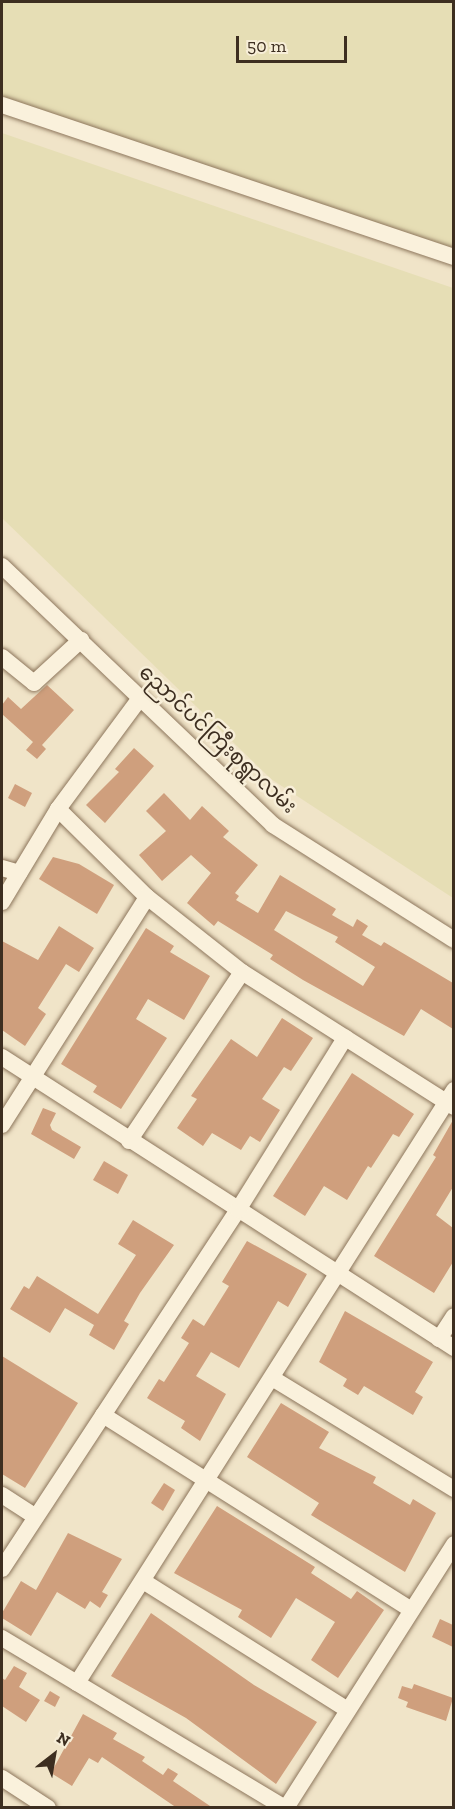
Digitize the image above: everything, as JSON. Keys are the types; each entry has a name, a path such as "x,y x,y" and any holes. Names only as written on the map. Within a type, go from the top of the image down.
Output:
{"street":[{"path":"2,105 453,257"},
{"name":"ညောင်ပင်ကြီးစုရွာလမ်း","path":"2,566 273,825 453,940"},
{"path":"2,657 34,683 81,640"},
{"path":"2,902 58,809 141,698"},
{"path":"58,809 147,897 242,972 345,1038 451,1100 77,1683"},
{"path":"2,868 19,873"},
{"path":"2,1125 147,897"},
{"path":"129,1141 242,972"},
{"path":"2,1569 238,1210 345,1038"},
{"path":"2,1057 129,1141 446,1343 453,1316"},
{"path":"272,1378 453,1489"},
{"path":"103,1415 208,1478 412,1610"},
{"path":"2,1496 36,1517"},
{"path":"2,1638 285,1808 453,1544"},
{"path":"143,1581 348,1710"},
{"path":"2,1778 48,1808"}],"shaded area":[{"path":"2,2 453,2 453,248 2,99"},
{"path":"2,133 453,288 453,898 271,779 2,518"}],"building":[{"path":"47,685 74,710 42,745 46,749 37,759 26,750 33,742 2,714 2,705 8,697 21,709"},
{"path":"134,748 154,766 105,823 86,805 119,772 115,769"},
{"path":"15,784 32,793 25,807 8,798"},
{"path":"164,793 190,820 202,806 229,831 223,837 258,865 235,893 239,896 236,900 258,913 280,875 336,909 332,915 353,927 357,919 368,926 362,935 381,946 384,942 453,983 453,1029 421,1009 404,1036 303,980 270,959 273,955 218,921 214,926 187,903 211,873 191,855 162,881 139,855 166,831 146,811","holes":["286,911 338,937 335,942 375,967 363,986 274,930"]},
{"path":"53,857 79,864 114,885 97,914 39,879"},
{"path":"59,926 94,948 79,972 66,964 38,1008 46,1014 25,1046 2,1030 2,941 38,960"},
{"path":"146,928 174,946 170,952 210,976 184,1020 148,999 136,1019 167,1038 121,1109 93,1092 97,1086 61,1064"},
{"path":"282,1018 313,1038 291,1071 284,1067 262,1099 280,1110 260,1142 250,1136 241,1150 212,1133 203,1146 177,1128 197,1099 191,1096 231,1039 257,1057"},
{"path":"352,1073 414,1114 399,1137 393,1134 371,1168 368,1166 347,1200 324,1186 305,1216 273,1196"},
{"path":"43,1108 56,1113 50,1125 52,1130 81,1147 74,1159 31,1134"},
{"path":"453,1120 453,1187 436,1215 453,1228 453,1262 434,1293 374,1256 436,1157 433,1155"},
{"path":"104,1161 128,1175 118,1194 93,1180"},
{"path":"133,1220 174,1245 140,1293 124,1321 129,1324 114,1350 89,1335 94,1325 65,1308 50,1333 10,1309 24,1286 29,1289 37,1276 98,1314 136,1255 118,1244"},
{"path":"247,1241 307,1274 288,1307 278,1301 239,1368 211,1352 196,1376 226,1394 200,1441 181,1428 185,1421 147,1398 159,1379 164,1382 189,1343 181,1338 193,1319 204,1326 229,1286 222,1282"},
{"path":"345,1311 433,1362 415,1392 423,1397 413,1415 364,1386 358,1395 343,1386 347,1379 319,1362"},
{"path":"2,1356 78,1403 25,1488 2,1474"},
{"path":"281,1403 329,1432 319,1448 376,1477 373,1483 410,1505 413,1499 436,1513 405,1572 311,1515 319,1503 247,1457"},
{"path":"164,1483 175,1490 163,1511 151,1503"},
{"path":"217,1506 315,1567 311,1573 351,1599 357,1591 384,1610 338,1678 311,1660 335,1622 296,1598 271,1638 238,1617 242,1610 174,1573"},
{"path":"68,1533 122,1559 102,1592 108,1595 100,1608 90,1601 85,1609 57,1592 31,1636 2,1618 2,1613 21,1581 36,1590"},
{"path":"151,1613 254,1685 317,1722 276,1784 186,1718 111,1676"},
{"path":"440,1619 453,1625 453,1647 432,1637"},
{"path":"14,1666 27,1673 19,1687 40,1700 26,1722 2,1706 2,1678 5,1680"},
{"path":"414,1684 453,1698 446,1721 406,1707 408,1702 398,1698 402,1686 412,1689"},
{"path":"50,1691 60,1697 55,1707 44,1701"},
{"path":"83,1714 117,1733 113,1739 145,1757 142,1761 163,1775 168,1768 178,1774 173,1781 213,1808 177,1808 102,1757 98,1763 89,1758 72,1786 51,1773"}]}
